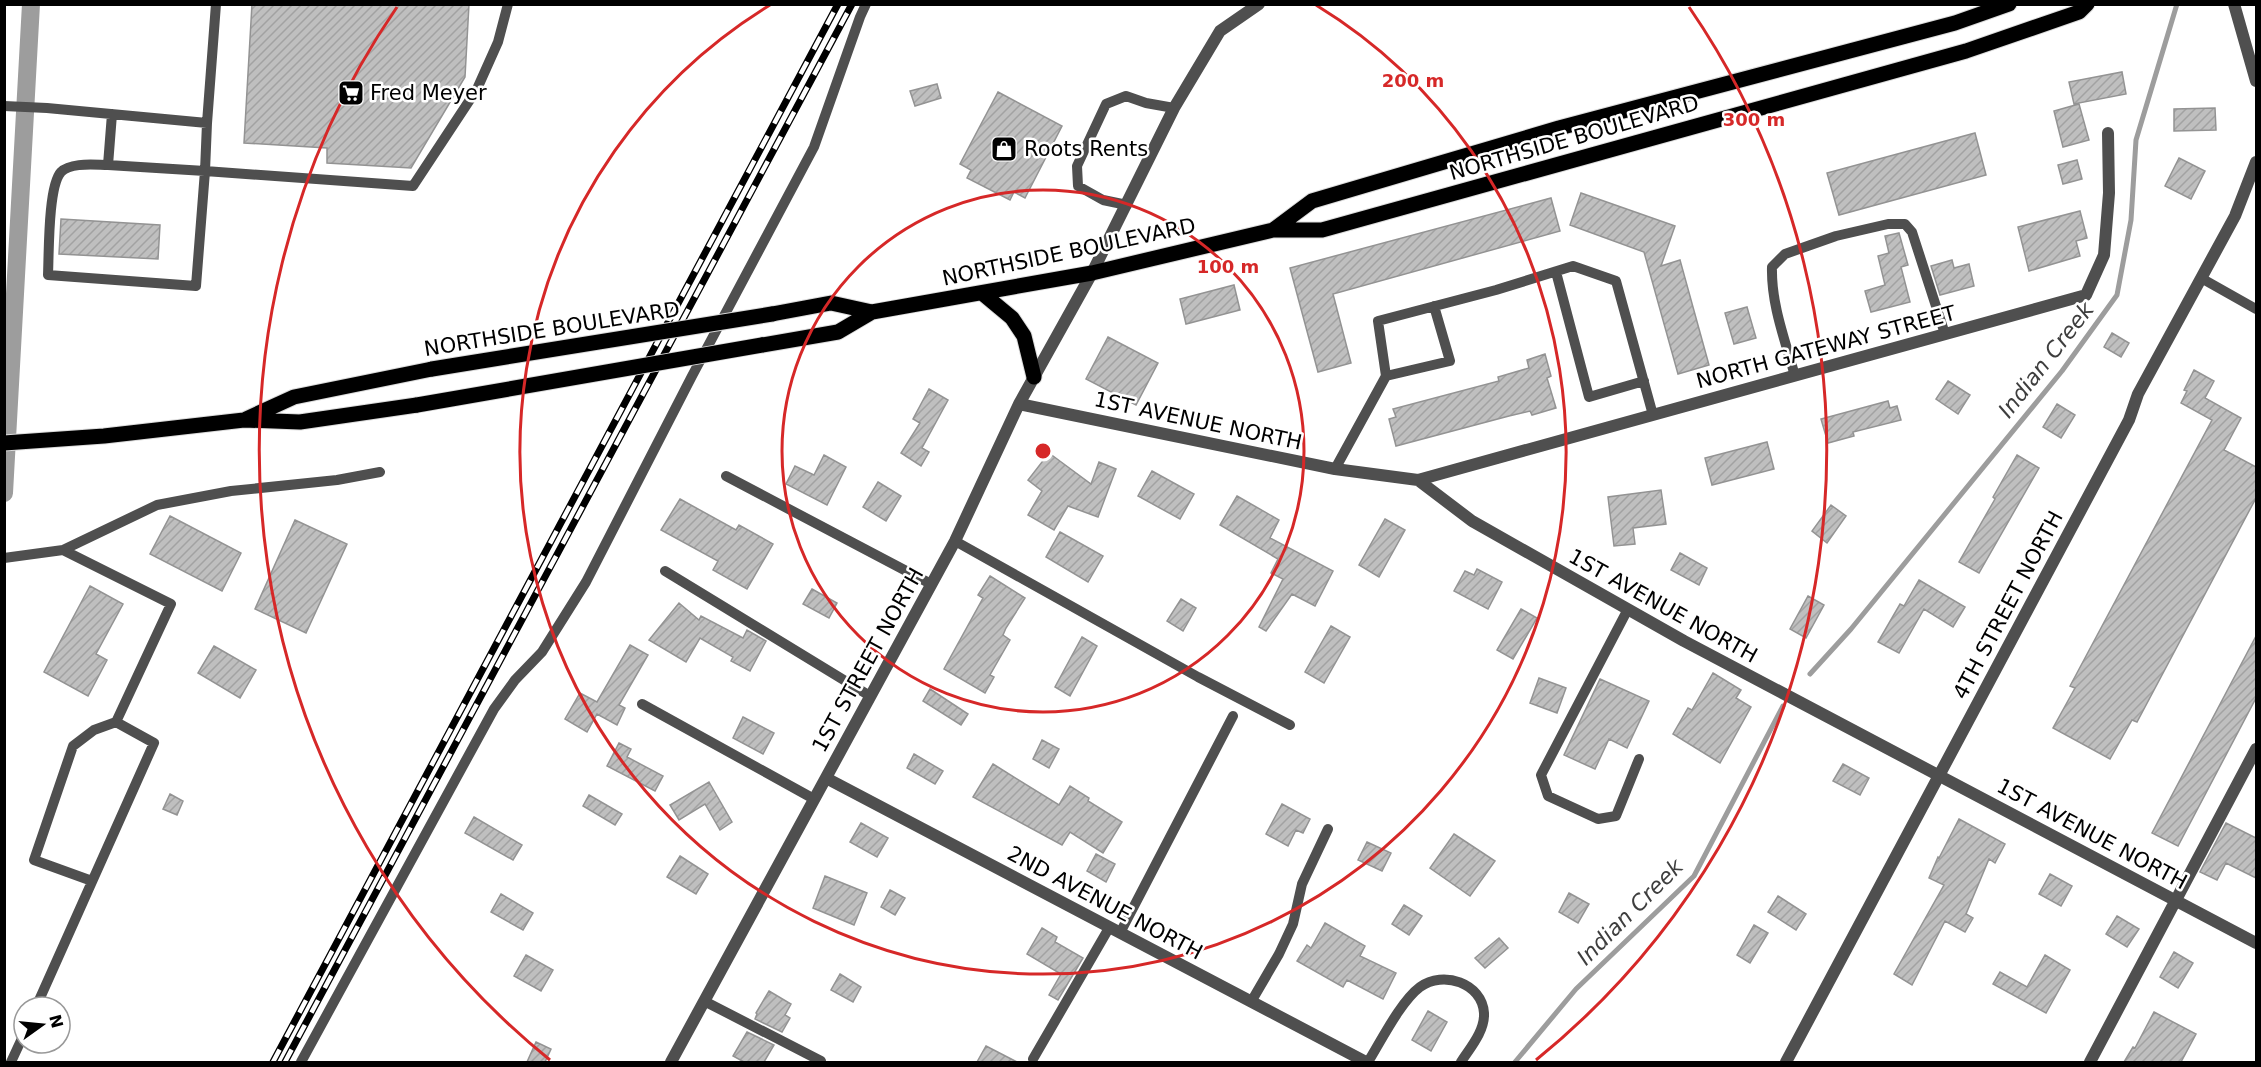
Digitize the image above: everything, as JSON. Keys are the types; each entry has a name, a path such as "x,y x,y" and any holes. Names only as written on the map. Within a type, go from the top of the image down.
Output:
{"main road":[{"name":"NORTHSIDE BOULEVARD","path":"1273,230 1311,201 1558,128 1955,23 2009,4"},
{"name":"NORTHSIDE BOULEVARD","path":"4,443 104,436 244,420 300,422 417,405 838,332 872,312 1092,273 1273,230 1322,230 1966,51 2079,12 2087,4"},
{"path":"982,293 1012,318 1024,336 1034,377"},
{"name":"NORTHSIDE BOULEVARD","path":"244,420 294,397 432,369 831,303 872,312"}],"street":[{"name":"1ST STREET NORTH","path":"671,1062 955,541 1019,404 1092,273 1174,108 1220,31 1259,4"},
{"path":"2234,4 2256,81"},
{"name":"NORTH GATEWAY STREET","path":"1418,480 2086,295 2104,255 2109,193 2108,133"},
{"name":"4TH STREET NORTH","path":"1786,1062 2129,420 2138,394 2235,216 2256,162"},
{"name":"1ST AVENUE NORTH","path":"1019,404 1335,469 1418,480 1473,521 1684,641 2256,943"},
{"path":"2090,1062 2256,749"},
{"name":"2ND AVENUE NORTH","path":"826,778 1367,1062"}],"lane":[{"path":"216,4 205,171 196,286 48,275 52,196 61,173 69,168 108,165 205,171 413,186 477,89 498,42 508,4"},
{"path":"301,1062 494,709 515,680 542,652 586,582 814,147 866,4"},
{"path":"1126,205 1103,200 1078,186 1077,166 1106,104 1126,96 1146,103 1174,108"},
{"path":"8,106 207,123"},
{"path":"108,165 112,114"},
{"path":"1795,376 1772,285 1772,267 1785,254 1836,236 1888,224 1905,224 1912,232 1945,334"},
{"path":"1335,469 1386,376 1378,321 1573,266 1616,281 1653,415"},
{"path":"1557,272 1589,397 1644,381"},
{"path":"2201,278 2256,309"},
{"path":"1386,376 1450,361 1434,306"},
{"path":"7,558 63,550 157,505 231,491 338,480 380,472"},
{"path":"726,476 931,584"},
{"path":"955,541 1198,677 1290,725"},
{"path":"63,550 171,604 116,722 94,730 73,746 34,860 92,881"},
{"path":"665,571 870,696"},
{"path":"1628,609 1541,775 1548,796 1598,819 1616,816 1639,759"},
{"path":"642,704 814,800"},
{"path":"1034,1059 1115,930 1233,716"},
{"path":"41,995 154,743 116,722"},
{"path":"1251,1002 1279,954 1293,924 1302,884 1328,829"},
{"path":"1367,1062 1394,1018 1419,987 1432,980 1449,978 1464,983 1480,999 1484,1013 1480,1032 1461,1062"},
{"path":"705,1001 821,1061"}],"building":[{"name":"Fred Meyer","path":"252,4 469,4 465,77 411,168 327,163 327,148 244,143"},
{"path":"2122,72 2126,94 2074,104 2069,82"},
{"path":"937,84 941,98 915,106 910,91"},
{"path":"998,92 1062,126 1025,198 1014,192 1010,200 967,178 971,170 960,164"},
{"path":"2079,104 2089,140 2063,147 2054,111"},
{"path":"2215,108 2216,130 2174,131 2174,109"},
{"path":"1975,133 1986,175 1839,215 1827,173"},
{"path":"2179,158 2205,171 2191,199 2165,186"},
{"path":"2077,160 2082,179 2063,184 2058,165"},
{"path":"1581,193 1675,226 1661,266 1680,260 1709,365 1678,374 1644,252 1570,225"},
{"path":"1551,198 1560,231 1333,294 1351,363 1318,372 1290,268"},
{"path":"2080,211 2087,238 2076,241 2080,256 2029,271 2018,227"},
{"path":"61,219 160,225 158,259 59,254"},
{"path":"1899,233 1908,265 1901,267 1910,302 1871,312 1865,291 1885,285 1878,256 1889,253 1885,236"},
{"path":"1952,260 1954,268 1969,264 1974,286 1940,295 1931,266"},
{"path":"1234,285 1240,310 1186,324 1180,299"},
{"path":"1747,307 1756,338 1734,344 1725,313"},
{"path":"2112,333 2129,343 2121,357 2104,347"},
{"path":"1108,337 1158,363 1136,405 1086,379"},
{"path":"1545,354 1551,376 1547,378 1556,408 1532,415 1530,411 1396,446 1389,419 1396,417 1393,409 1499,381 1498,377 1529,368 1527,360"},
{"path":"2194,370 2214,381 2205,398 2241,418 2224,450 2256,467 2256,498 2137,722 2132,720 2110,759 2053,728 2075,688 2070,686 2212,420 2181,403 2187,391 2184,390"},
{"path":"1948,381 1970,395 1958,414 1936,399"},
{"path":"929,389 948,400 922,448 929,452 921,466 901,453 920,423 913,419"},
{"path":"1888,401 1890,408 1897,406 1901,420 1853,432 1854,436 1828,443 1821,419"},
{"path":"2057,404 2075,415 2061,438 2043,427"},
{"path":"1767,442 1774,469 1712,485 1705,458"},
{"path":"1049,453 1091,484 1099,462 1116,469 1098,517 1068,506 1054,530 1028,515 1042,491 1028,480"},
{"path":"824,455 846,467 827,505 786,484 795,466 814,475"},
{"path":"2017,455 2039,468 1979,573 1959,562"},
{"path":"1152,471 1194,494 1180,519 1138,496"},
{"path":"878,482 901,496 886,521 863,507"},
{"path":"1661,490 1666,524 1633,528 1635,544 1614,546 1608,497"},
{"path":"1237,496 1279,520 1270,538 1333,571 1315,606 1292,594 1266,631 1259,627 1283,579 1271,573 1278,559 1220,525"},
{"path":"680,499 736,530 739,525 773,544 747,589 713,570 718,561 661,530"},
{"path":"1831,505 1846,516 1827,543 1812,531"},
{"path":"170,516 241,553 222,591 150,554"},
{"path":"1385,519 1405,530 1379,577 1359,565"},
{"path":"295,520 347,544 306,633 255,609"},
{"path":"1060,532 1103,556 1088,582 1046,557"},
{"path":"1680,553 1707,568 1699,585 1671,570"},
{"path":"1477,569 1502,582 1488,609 1454,591 1465,571 1474,575"},
{"path":"990,576 1025,598 1003,635 1010,640 990,675 994,677 985,693 944,669 983,598 978,595"},
{"path":"1919,580 1965,607 1953,627 1924,609 1899,653 1878,642 1900,604 1904,606"},
{"path":"90,586 123,604 96,654 107,660 88,696 44,672"},
{"path":"812,589 837,603 829,618 803,604"},
{"path":"1808,596 1824,605 1806,638 1790,629"},
{"path":"1181,599 1196,608 1183,631 1167,621"},
{"path":"679,603 699,620 701,616 743,638 747,630 766,641 750,671 731,661 733,657 700,638 686,662 649,640"},
{"path":"1521,609 1537,618 1513,659 1497,650"},
{"path":"1331,626 1350,637 1324,683 1305,672"},
{"path":"2256,636 2256,698 2178,846 2152,833"},
{"path":"1082,637 1097,646 1070,696 1055,687"},
{"path":"630,645 648,655 619,705 625,708 617,725 597,714 587,732 565,719 580,693 597,702"},
{"path":"214,646 256,670 240,698 198,673"},
{"path":"1713,673 1741,690 1736,698 1751,707 1720,763 1673,734 1688,708 1692,710"},
{"path":"1539,678 1566,688 1557,713 1530,703"},
{"path":"1600,679 1649,701 1627,748 1609,739 1595,769 1564,755"},
{"path":"930,689 968,714 961,725 923,701"},
{"path":"743,717 774,733 763,754 733,738"},
{"path":"1042,740 1059,749 1049,768 1033,759"},
{"path":"619,743 631,749 627,757 663,776 655,791 607,766"},
{"path":"914,754 943,771 935,784 907,768"},
{"path":"993,764 1059,805 1070,786 1089,798 1088,801 1122,822 1103,853 1070,832 1062,845 973,797"},
{"path":"1843,764 1869,778 1860,795 1833,781"},
{"path":"709,782 732,822 720,830 705,804 679,820 670,805"},
{"path":"170,794 183,801 177,815 163,809"},
{"path":"589,795 622,814 615,825 583,806"},
{"path":"1282,804 1310,819 1303,833 1296,830 1288,846 1266,834"},
{"path":"474,817 522,845 513,860 465,833"},
{"path":"1959,819 2005,844 1995,863 1989,859 1966,914 1973,918 1965,932 1945,921 1912,985 1894,974 1944,885 1929,878"},
{"path":"861,823 888,838 877,857 850,842"},
{"path":"2226,823 2256,838 2256,878 2226,863 2217,880 2200,872"},
{"path":"1454,834 1495,861 1470,896 1430,868"},
{"path":"1367,842 1391,853 1382,871 1358,860"},
{"path":"1096,854 1115,864 1106,882 1087,871"},
{"path":"680,856 708,874 696,894 667,877"},
{"path":"2050,874 2072,886 2061,906 2039,894"},
{"path":"825,876 867,893 854,925 813,908"},
{"path":"890,890 905,898 895,915 881,907"},
{"path":"1569,893 1589,904 1578,923 1559,912"},
{"path":"501,894 533,913 523,930 491,912"},
{"path":"1778,896 1806,914 1796,930 1768,912"},
{"path":"1404,905 1422,916 1409,935 1392,924"},
{"path":"2117,916 2139,929 2127,947 2106,934"},
{"path":"1325,923 1365,946 1360,956 1396,973 1383,999 1347,980 1343,987 1297,961 1307,945 1311,948"},
{"path":"1754,925 1768,933 1750,963 1737,955"},
{"path":"1042,928 1057,937 1055,942 1083,958 1058,1000 1049,995 1061,974 1027,954"},
{"path":"1499,938 1508,948 1485,968 1475,958"},
{"path":"2174,952 2193,963 2178,988 2160,977"},
{"path":"526,955 553,970 541,991 514,976"},
{"path":"2045,955 2070,970 2046,1013 1993,984 2000,972 2027,987"},
{"path":"840,974 861,987 853,1002 831,990"},
{"path":"769,991 791,1004 785,1015 790,1018 782,1032 755,1019"},
{"path":"1428,1011 1447,1022 1431,1051 1412,1040"},
{"path":"2154,1012 2196,1034 2181,1062 2124,1062 2133,1047 2135,1048"},
{"path":"747,1032 774,1045 764,1062 744,1062 733,1056"},
{"path":"536,1042 551,1049 545,1062 527,1062"},
{"path":"986,1046 1017,1062 977,1062"}],"waterway":[{"path":"4,493 31,4"},
{"name":"Indian Creek","path":"1810,674 1851,629 2062,371 2117,295 2131,220 2136,140 2177,4"},
{"name":"Indian Creek","path":"1515,1062 1576,989 1694,876 1783,706"}],"railway":[{"path":"273,1062 838,4"},
{"path":"285,1062 852,4"}],"place":[{"name":"Fred Meyer","path":"351,93"},
{"name":"Roots Rents","path":"1004,149"}]}
